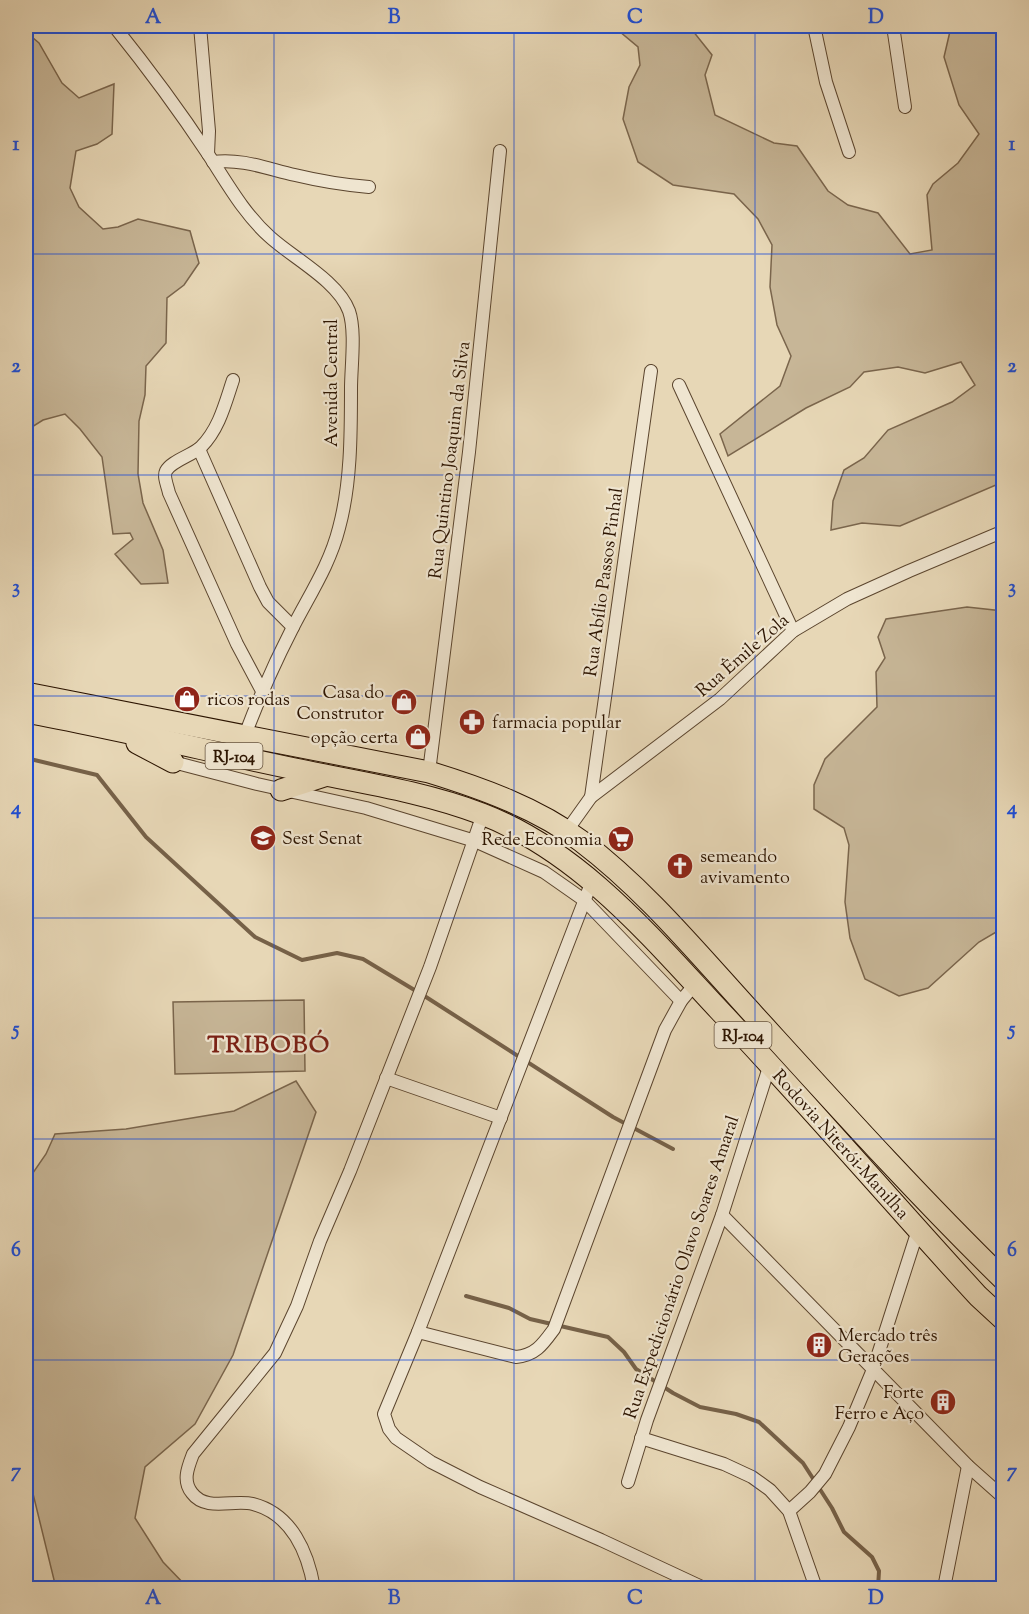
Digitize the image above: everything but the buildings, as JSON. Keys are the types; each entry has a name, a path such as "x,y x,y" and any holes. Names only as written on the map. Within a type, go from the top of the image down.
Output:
{"highway":[{"name":"Rodovia Niterói-Manilha","path":"26,693 429,772 482,789 530,811 580,840 642,893 948,1225 1004,1280"},
{"name":"Rodovia Niterói-Manilha","path":"26,712 385,786 483,814 543,845 588,890 695,984 770,1064 978,1296 1004,1320"},
{"path":"110,728 173,762"},
{"path":"281,790 325,775"}],"street":[{"name":"Avenida Central","path":"114,26 211,158 233,195 269,237 338,293 349,311 352,330 351,409 347,478 340,528 328,562 261,691 245,735"},
{"path":"200,26 211,158 245,163 334,184 369,187"},
{"path":"814,26 826,82 849,152"},
{"path":"893,26 905,107"},
{"name":"Rua Quintino Joaquim da Silva","path":"429,772 469,452 500,151"},
{"name":"Rua Abílio Passos Pinhal","path":"591,797 651,371"},
{"path":"233,380 219,422 211,436 199,449 171,465 165,477 237,644 261,691"},
{"path":"679,385 793,632"},
{"path":"199,449 260,587 268,602 293,627"},
{"name":"Rua Êmile Zola","path":"566,832 591,797 720,699 793,632 858,595 1004,531"},
{"path":"173,762 281,790 366,808 475,841 588,890 681,1001"},
{"path":"314,1588 311,1567 295,1533 279,1516 253,1504 209,1503 197,1499 190,1491 186,1481 187,1470 193,1454 275,1353 297,1306 430,967 483,814"},
{"path":"588,890 418,1332 384,1414 396,1438 431,1462 704,1588"},
{"path":"418,1332 516,1357 528,1356 540,1347 556,1323 665,1030 681,1001 695,984"},
{"name":"Rua Expedicionário Olavo Soares Amaral","path":"628,1482 667,1364 722,1215 770,1064"},
{"path":"386,1078 501,1118"},
{"path":"722,1215 874,1367 968,1466 1004,1498"},
{"path":"789,1511 810,1492 825,1474 849,1427 874,1367 918,1230"},
{"path":"641,1438 724,1464 752,1477 770,1490 789,1511 815,1588"},
{"path":"944,1588 968,1466"}],"shaded area":[{"path":"613,26 667,26 672,30 689,26 712,55 705,75 715,115 774,143 797,146 828,191 848,205 878,213 910,254 932,250 927,195 933,184 958,163 979,134 959,105 944,57 951,27 1003,26 1003,482 900,526 862,523 831,530 833,501 844,470 864,458 888,430 952,402 975,385 961,362 925,373 898,367 864,372 850,387 806,408 728,456 720,434 780,386 791,356 777,325 770,287 772,245 758,219 734,194 673,185 638,162 623,119 629,87 640,65 638,47"},
{"path":"26,32 39,43 62,83 79,98 114,84 112,134 97,144 76,151 70,188 79,207 103,229 118,227 138,219 190,231 199,263 184,285 167,298 166,343 146,366 145,395 139,421 138,474 143,503 163,550 168,583 141,584 115,554 133,539 130,533 113,534 102,457 80,429 65,414 43,420 32,427 26,427 26,282 31,266 26,259"},
{"path":"967,607 1003,611 1003,928 979,942 928,988 899,996 865,979 850,938 845,902 849,845 844,828 814,809 814,785 825,759 877,707 876,672 885,658 878,637 886,619"},
{"path":"304,1000 305,1071 175,1074 173,1002"},
{"path":"296,1081 316,1112 233,1355 195,1424 145,1467 135,1518 163,1562 188,1588 56,1588 26,1465 26,1183 46,1154 55,1134 126,1129 234,1111"}],"waterway":[{"path":"26,758 97,775 146,837 255,937 302,960 337,953 363,959 613,1117 673,1149"},
{"path":"466,1296 509,1308 530,1319 608,1337 624,1352 636,1369 673,1393 700,1407 736,1414 759,1422 803,1463 832,1508 844,1532 872,1557 879,1571 878,1588"}],"place":[{"name":"ricos rodas","path":"187,699"},
{"name":"Casa do Construtor","path":"404,702"},
{"name":"farmacia popular","path":"472,722"},
{"name":"opção certa","path":"418,737"},
{"name":"Sest Senat","path":"263,838"},
{"name":"Rede Economia","path":"621,839"},
{"name":"semeando avivamento","path":"680,866"},
{"name":"Mercado três Gerações","path":"819,1345"},
{"name":"Forte Ferro e Aço","path":"943,1402"}],"district":[{"name":"TRIBOBÓ","path":"269,1044"}]}
